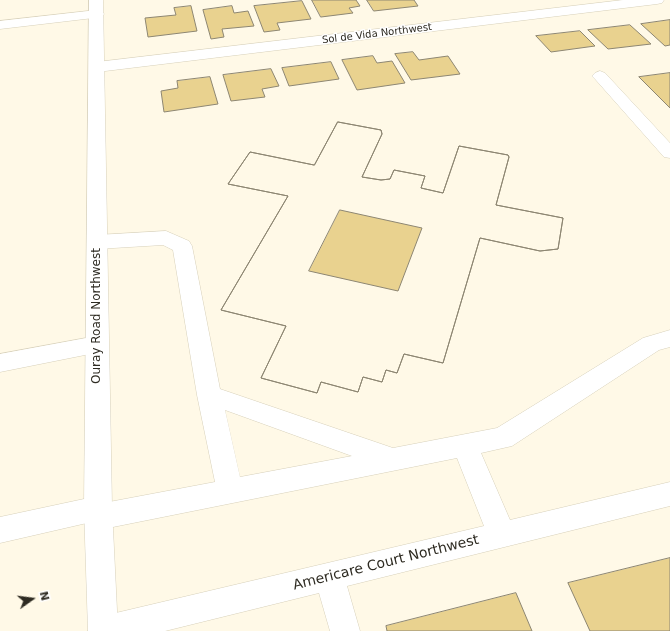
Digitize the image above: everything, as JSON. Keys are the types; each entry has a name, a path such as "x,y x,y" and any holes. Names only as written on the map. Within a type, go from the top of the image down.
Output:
{"street":[{"name":"Sol de Vida Northwest","path":"97,67 657,0"},
{"name":"Ouray Road Northwest","path":"96,7 98,513 103,631"},
{"path":"0,25 96,7"},
{"path":"600,76 670,153"},
{"path":"97,242 166,238 182,246 209,395 230,492"},
{"path":"0,530 230,492 503,438 651,344 670,338"},
{"path":"0,363 97,345"},
{"path":"209,395 394,460"},
{"path":"465,445 502,535"},
{"name":"Americare Court Northwest","path":"103,631 670,494"},
{"path":"329,576 345,631"}],"building":[{"path":"312,0 356,0 360,6 349,8 353,13 321,17"},
{"path":"367,0 414,0 418,6 374,11"},
{"path":"302,1 311,19 277,23 280,30 264,32 254,6"},
{"path":"191,6 197,31 148,37 145,18 176,15 174,8"},
{"path":"232,6 234,13 248,11 254,26 222,29 224,37 211,39 203,10"},
{"path":"670,20 670,45 665,46 641,24"},
{"path":"630,25 651,44 608,49 588,30"},
{"path":"580,31 595,46 551,52 536,36"},
{"path":"413,52 419,60 448,56 460,74 411,80 395,54"},
{"path":"373,56 377,63 392,61 405,83 357,90 342,60"},
{"path":"331,62 339,79 289,86 282,68"},
{"path":"271,69 279,86 262,89 265,97 231,101 223,75"},
{"path":"670,73 670,108 639,77"},
{"path":"210,77 218,104 164,112 161,91 178,88 177,81"},
{"path":"338,122 381,130 382,134 362,177 381,180 390,179 394,170 425,176 421,188 443,193 459,146 508,155 509,157 496,205 563,218 558,249 540,251 480,238 443,363 404,354 397,373 386,370 382,382 363,377 358,392 321,382 317,393 261,378 286,326 221,310 288,196 228,184 250,152 314,165","holes":["340,210 422,228 398,291 309,271"]},
{"path":"338,122 381,130 382,134 362,177 381,180 390,179 394,170 425,176 421,188 443,193 459,146 508,155 509,157 496,205 563,218 558,249 540,251 480,238 443,363 404,354 397,373 386,370 382,382 363,377 358,392 321,382 317,393 261,378 286,326 221,310 288,196 228,184 250,152 314,165"},
{"path":"670,558 670,631 590,631 568,583"},
{"path":"516,593 532,631 387,631 386,626"}]}
